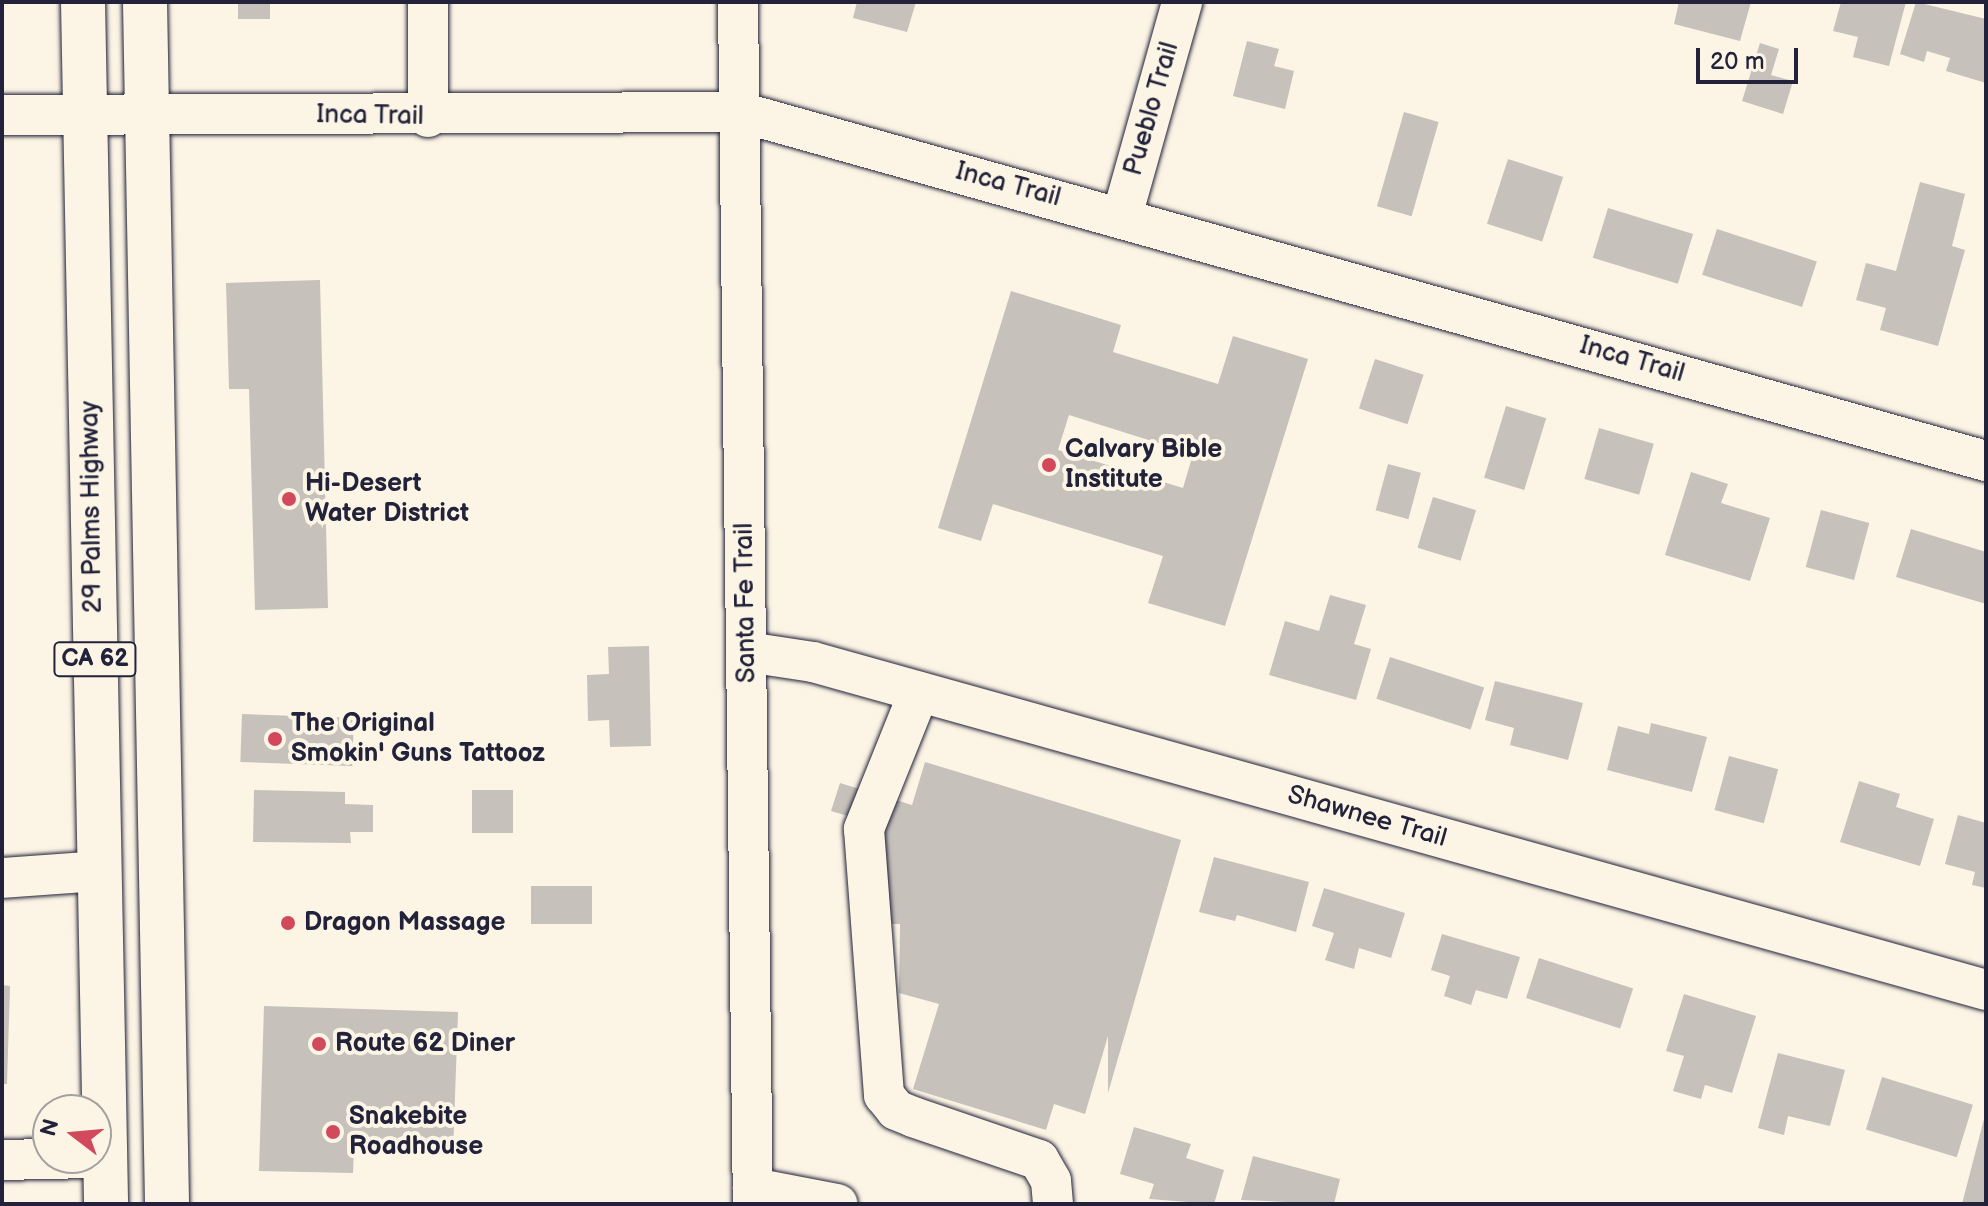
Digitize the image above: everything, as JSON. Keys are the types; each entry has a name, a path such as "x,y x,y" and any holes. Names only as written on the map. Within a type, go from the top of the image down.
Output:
{"main road":[{"name":"29 Palms Highway","path":"83,2 99,871 97,1094"},
{"name":"CA 62","path":"145,2 167,1204"},
{"name":"29 Palms Highway","path":"99,1174 106,1204"}],"street":[{"path":"428,2 428,117"},
{"name":"Santa Fe Trail","path":"738,2 753,1196"},
{"name":"Pueblo Trail","path":"1122,216 1182,2"},
{"name":"Inca Trail","path":"2,115 428,117 740,112 1122,216 1986,461"},
{"name":"Shawnee Trail","path":"747,652 813,662 1986,990"},
{"path":"919,692 864,829 884,1095 896,1110 1039,1160 1051,1181 1053,1204"},
{"path":"2,878 99,871"},
{"path":"2,1160 32,1159"},
{"path":"753,1196 837,1204"}],"building":[{"path":"238,2 270,2 270,19 238,19"},
{"path":"857,2 916,2 907,32 853,18"},
{"path":"1679,2 1751,2 1740,41 1674,24"},
{"path":"1841,2 1906,2 1889,66 1853,57 1858,37 1833,31"},
{"path":"1916,2 1986,19 1986,83 1946,71 1950,58 1927,51 1924,62 1900,54"},
{"path":"1247,41 1279,49 1274,66 1294,71 1285,109 1233,96"},
{"path":"1760,43 1779,49 1771,75 1793,81 1783,114 1742,101"},
{"path":"1404,112 1439,122 1412,216 1377,206"},
{"path":"1508,159 1563,177 1542,242 1487,224"},
{"path":"1920,182 1965,194 1952,246 1965,250 1938,346 1880,330 1886,308 1856,300 1866,263 1896,271"},
{"path":"1608,208 1693,234 1678,284 1593,258"},
{"path":"1717,229 1817,261 1802,307 1702,275"},
{"name":"Hi-Desert Water District","path":"320,280 328,608 255,610 249,389 229,389 226,283"},
{"path":"1011,291 1121,325 1113,352 1218,384 1233,336 1308,359 1225,626 1148,603 1163,556 993,504 981,541 938,528","holes":["1069,415 1193,454 1183,488 1058,450"]},
{"path":"1375,359 1424,375 1407,424 1359,408"},
{"path":"1506,406 1546,418 1524,490 1484,478"},
{"path":"1599,428 1654,444 1639,495 1584,479"},
{"path":"1388,464 1421,473 1408,519 1376,510"},
{"path":"1691,472 1728,484 1721,503 1770,518 1750,581 1665,555"},
{"path":"1433,497 1476,510 1461,561 1418,548"},
{"path":"1821,510 1869,523 1854,580 1806,567"},
{"path":"1911,529 1986,552 1986,604 1896,577"},
{"path":"1330,595 1366,605 1354,644 1371,649 1356,700 1269,675 1285,621 1319,631"},
{"path":"649,646 651,746 610,747 609,720 588,721 587,675 609,674 608,647"},
{"path":"1390,657 1484,688 1471,729 1376,699"},
{"path":"1495,681 1583,703 1568,760 1510,745 1514,728 1485,720"},
{"path":"242,714 354,718 352,766 240,762"},
{"path":"1651,723 1707,737 1692,792 1607,770 1618,726 1649,734"},
{"path":"1729,756 1778,769 1764,823 1715,810"},
{"path":"925,762 1181,840 1108,1093 1108,1036 1085,1114 1054,1104 1046,1130 913,1089 939,1004 899,993 900,924 883,924 885,827 831,811 840,783 912,805"},
{"path":"1859,781 1900,794 1896,807 1934,819 1920,866 1840,842"},
{"path":"254,790 345,792 345,804 373,805 373,832 350,832 351,843 253,842"},
{"path":"472,790 513,790 513,833 472,833"},
{"path":"1958,815 1986,823 1986,888 1972,885 1975,872 1945,864"},
{"path":"1214,857 1309,882 1296,932 1237,915 1235,921 1199,912"},
{"path":"531,886 592,886 592,924 531,924"},
{"path":"1324,888 1405,913 1391,958 1359,948 1354,969 1325,960 1334,933 1312,926"},
{"path":"1442,934 1520,957 1507,999 1476,990 1471,1005 1444,996 1450,976 1431,970"},
{"path":"1539,958 1633,989 1620,1029 1526,998"},
{"path":"2,985 10,986 7,1084 2,1084"},
{"path":"1684,994 1756,1016 1732,1093 1705,1085 1701,1099 1673,1091 1684,1056 1666,1051"},
{"path":"264,1006 458,1012 453,1153 354,1150 353,1173 259,1171"},
{"path":"1778,1053 1845,1070 1830,1126 1788,1116 1784,1135 1758,1128"},
{"path":"1882,1077 1973,1105 1957,1157 1866,1130"},
{"path":"1985,1115 1986,1204 1962,1204"},
{"path":"1134,1127 1191,1144 1186,1158 1224,1170 1214,1204 1149,1199 1154,1184 1120,1174"},
{"path":"1253,1156 1340,1179 1334,1204 1241,1200"}],"place":[{"name":"Calvary Bible Institute","path":"1049,465"},
{"name":"Hi-Desert Water District","path":"289,499"},
{"name":"The Original Smokin' Guns Tattooz","path":"275,739"},
{"name":"Dragon Massage","path":"288,923"},
{"name":"Route 62 Diner","path":"319,1044"},
{"name":"Snakebite Roadhouse","path":"333,1132"}]}
